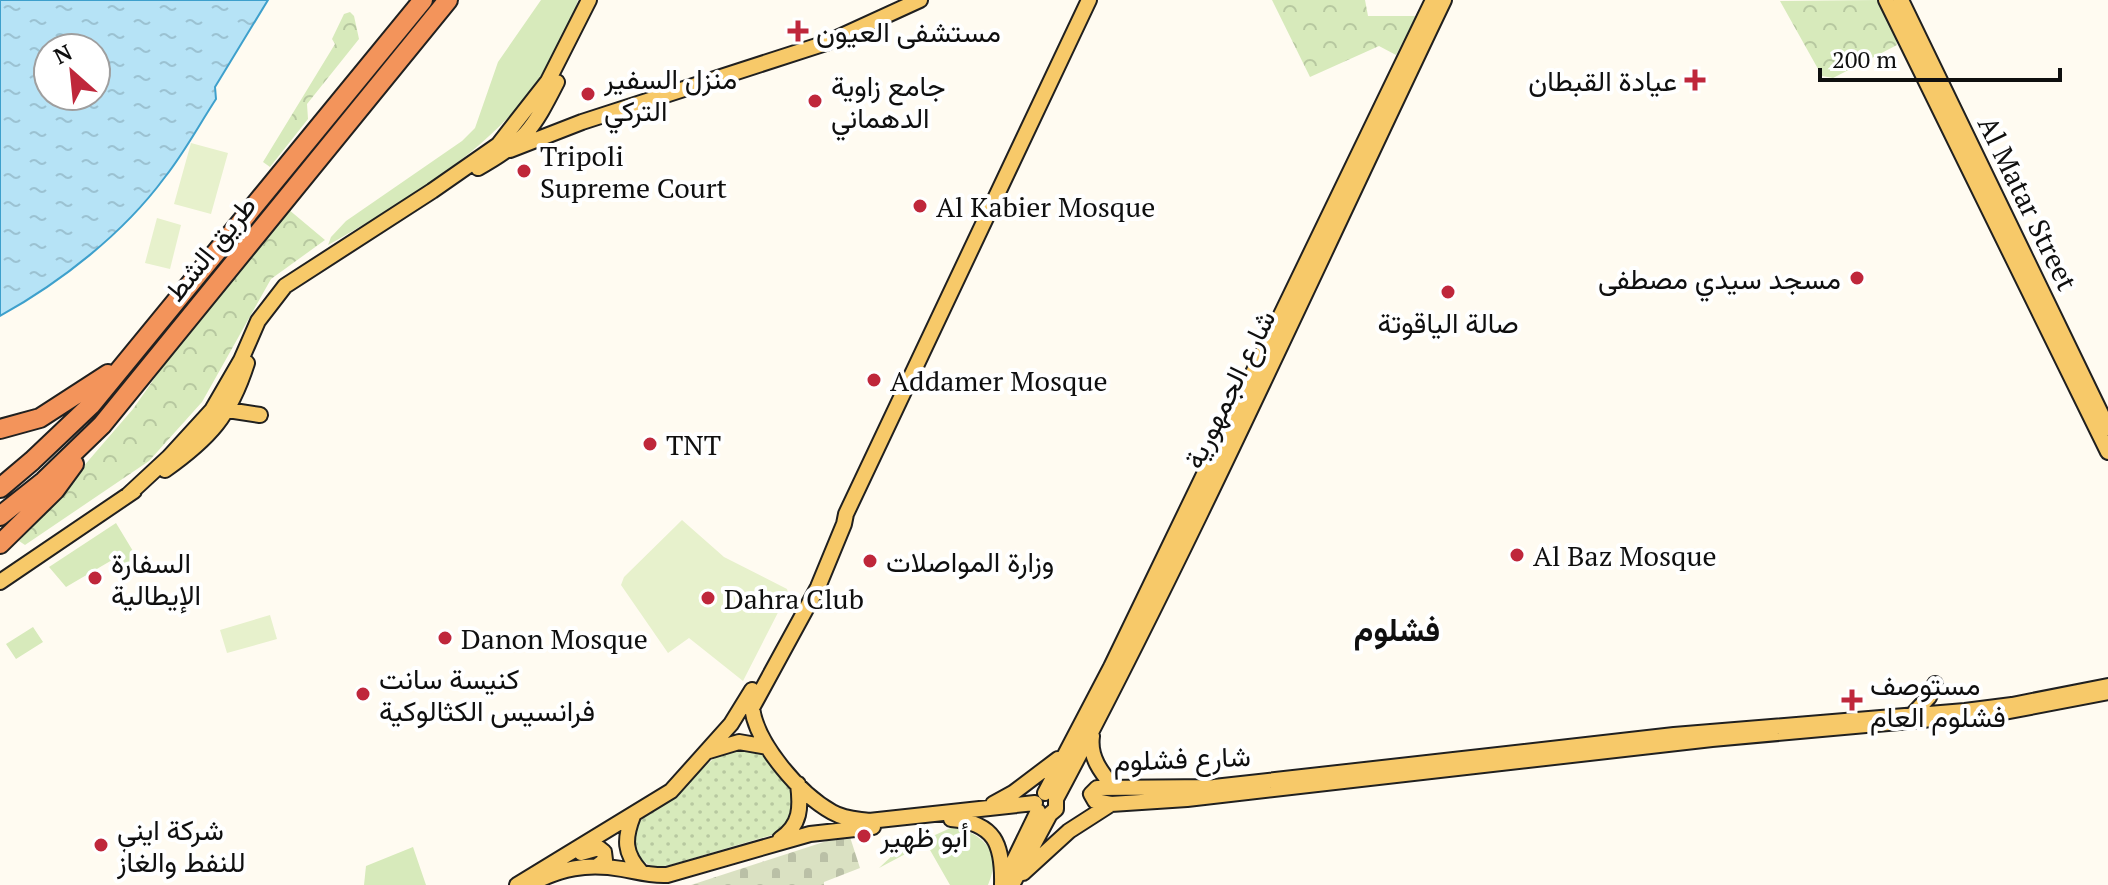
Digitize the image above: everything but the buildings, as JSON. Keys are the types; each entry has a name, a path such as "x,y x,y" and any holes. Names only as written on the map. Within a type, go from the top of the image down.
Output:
{"highway":[{"name":"طريق الشط","path":"0,488 91,405 423,0"},
{"name":"طريق الشط","path":"0,516 44,481 102,425 448,0"},
{"path":"0,429 40,418 61,407 103,378 141,346"},
{"path":"0,544 55,490 102,425"}],"main road":[{"path":"504,147 535,100 589,0"},
{"path":"504,147 826,43 920,0"},
{"path":"1078,825 1045,805 869,821 843,817 798,784 767,747 752,708 818,587 846,514 1089,0"},
{"name":"شارع الجمهورية","path":"1012,885 1067,750 1111,667 1433,0"},
{"name":"شارع الجمهورية","path":"1002,885 1045,805 1094,727 1444,0"},
{"path":"1886,0 2108,452"},
{"name":"Al Matar Street","path":"1901,0 2108,428"},
{"path":"528,132 560,77 574,32"},
{"path":"543,108 559,125"},
{"path":"208,433 212,410 258,321 285,286 528,132 582,122"},
{"path":"0,582 128,495 208,433 229,409 247,363 249,342"},
{"path":"212,410 229,409 260,415"},
{"path":"517,885 671,791 708,752 731,724 754,687 811,583 839,521 846,514"},
{"path":"1914,713 1929,697 1935,684"},
{"name":"شارع فشلوم","path":"2108,689 2013,712 1724,738 1187,799 1111,804 1095,801 1091,794 1097,788 1214,787 1674,735 2012,705 2108,689"},
{"path":"1094,727 1091,752 1114,788"},
{"path":"708,752 739,742 767,747"},
{"path":"969,811 1013,793 1067,750"},
{"path":"773,844 795,827 800,813 798,784"},
{"path":"1012,885 1078,825 1111,804"},
{"path":"529,885 548,874 569,868 597,866 653,876 667,875 810,834 1045,805"},
{"path":"633,816 626,834 626,846 631,861 641,872"},
{"path":"951,819 968,821 988,829 1001,853 1002,885"},
{"path":"549,866 599,848 606,855 597,866"}],"green space":[{"path":"541,0 578,0 562,42 539,80 511,115 443,174 328,245 346,221 462,141 475,128 498,62"},
{"path":"1272,0 1365,0 1368,16 1417,16 1396,55 1379,46 1310,77"},
{"path":"1878,0 1897,45 1833,78 1822,76 1780,1"},
{"path":"350,12 354,16 359,39 307,104 308,119 270,167 263,162 335,44 332,39 344,14"},
{"path":"191,143 228,153 211,214 174,204"},
{"path":"288,209 325,240 271,279 202,402 149,461 25,545 19,541 133,409 166,362"},
{"path":"157,218 181,225 170,269 145,263"},
{"name":"Dahra Club","path":"682,520 724,557 787,589 788,593 743,681 689,638 668,653 621,585 624,577"},
{"path":"116,523 142,566 129,575 119,556 66,587 49,567"},
{"path":"270,615 277,639 227,653 220,630"},
{"path":"33,627 43,642 16,659 6,644"},
{"path":"731,748 756,750 762,754 796,797 796,811 782,832 670,865 655,866 644,862 634,847 638,824 678,793 709,762"},
{"path":"955,826 975,835 988,847 993,863 988,885 950,885 926,843 879,868 895,853"},
{"path":"850,837 860,868 824,882 824,885 691,885 836,838"},
{"path":"413,847 426,885 364,885 366,866"}],"water":[{"path":"0,0 268,0 215,87 216,99 179,158 130,218 90,255 46,288 0,316"}],"place":[{"name":"مستشفى العيون","path":"798,31"},
{"name":"عيادة القبطان","path":"1695,80"},
{"name":"منزل السفير التركي","path":"588,94"},
{"name":"جامع زاوية الدهماني","path":"815,101"},
{"name":"Tripoli Supreme Court","path":"524,171"},
{"name":"Al Kabier Mosque","path":"920,206"},
{"name":"مسجد سيدي مصطفى","path":"1857,278"},
{"name":"صالة الياقوتة","path":"1448,292"},
{"name":"Addamer Mosque","path":"874,380"},
{"name":"TNT","path":"650,444"},
{"name":"Al Baz Mosque","path":"1517,555"},
{"name":"وزارة المواصلات","path":"870,561"},
{"name":"السفارة الإيطالية","path":"95,578"},
{"name":"Dahra Club","path":"708,598"},
{"name":"Danon Mosque","path":"445,638"},
{"name":"كنيسة سانت فرانسيس الكثالوكية","path":"363,694"},
{"name":"مستوصف فشلوم العام","path":"1852,700"},
{"name":"أبو ظهير","path":"864,836"},
{"name":"شركة ايني للنفط والغاز","path":"101,845"}],"district":[{"name":"فشلوم","path":"1397,629"}]}
